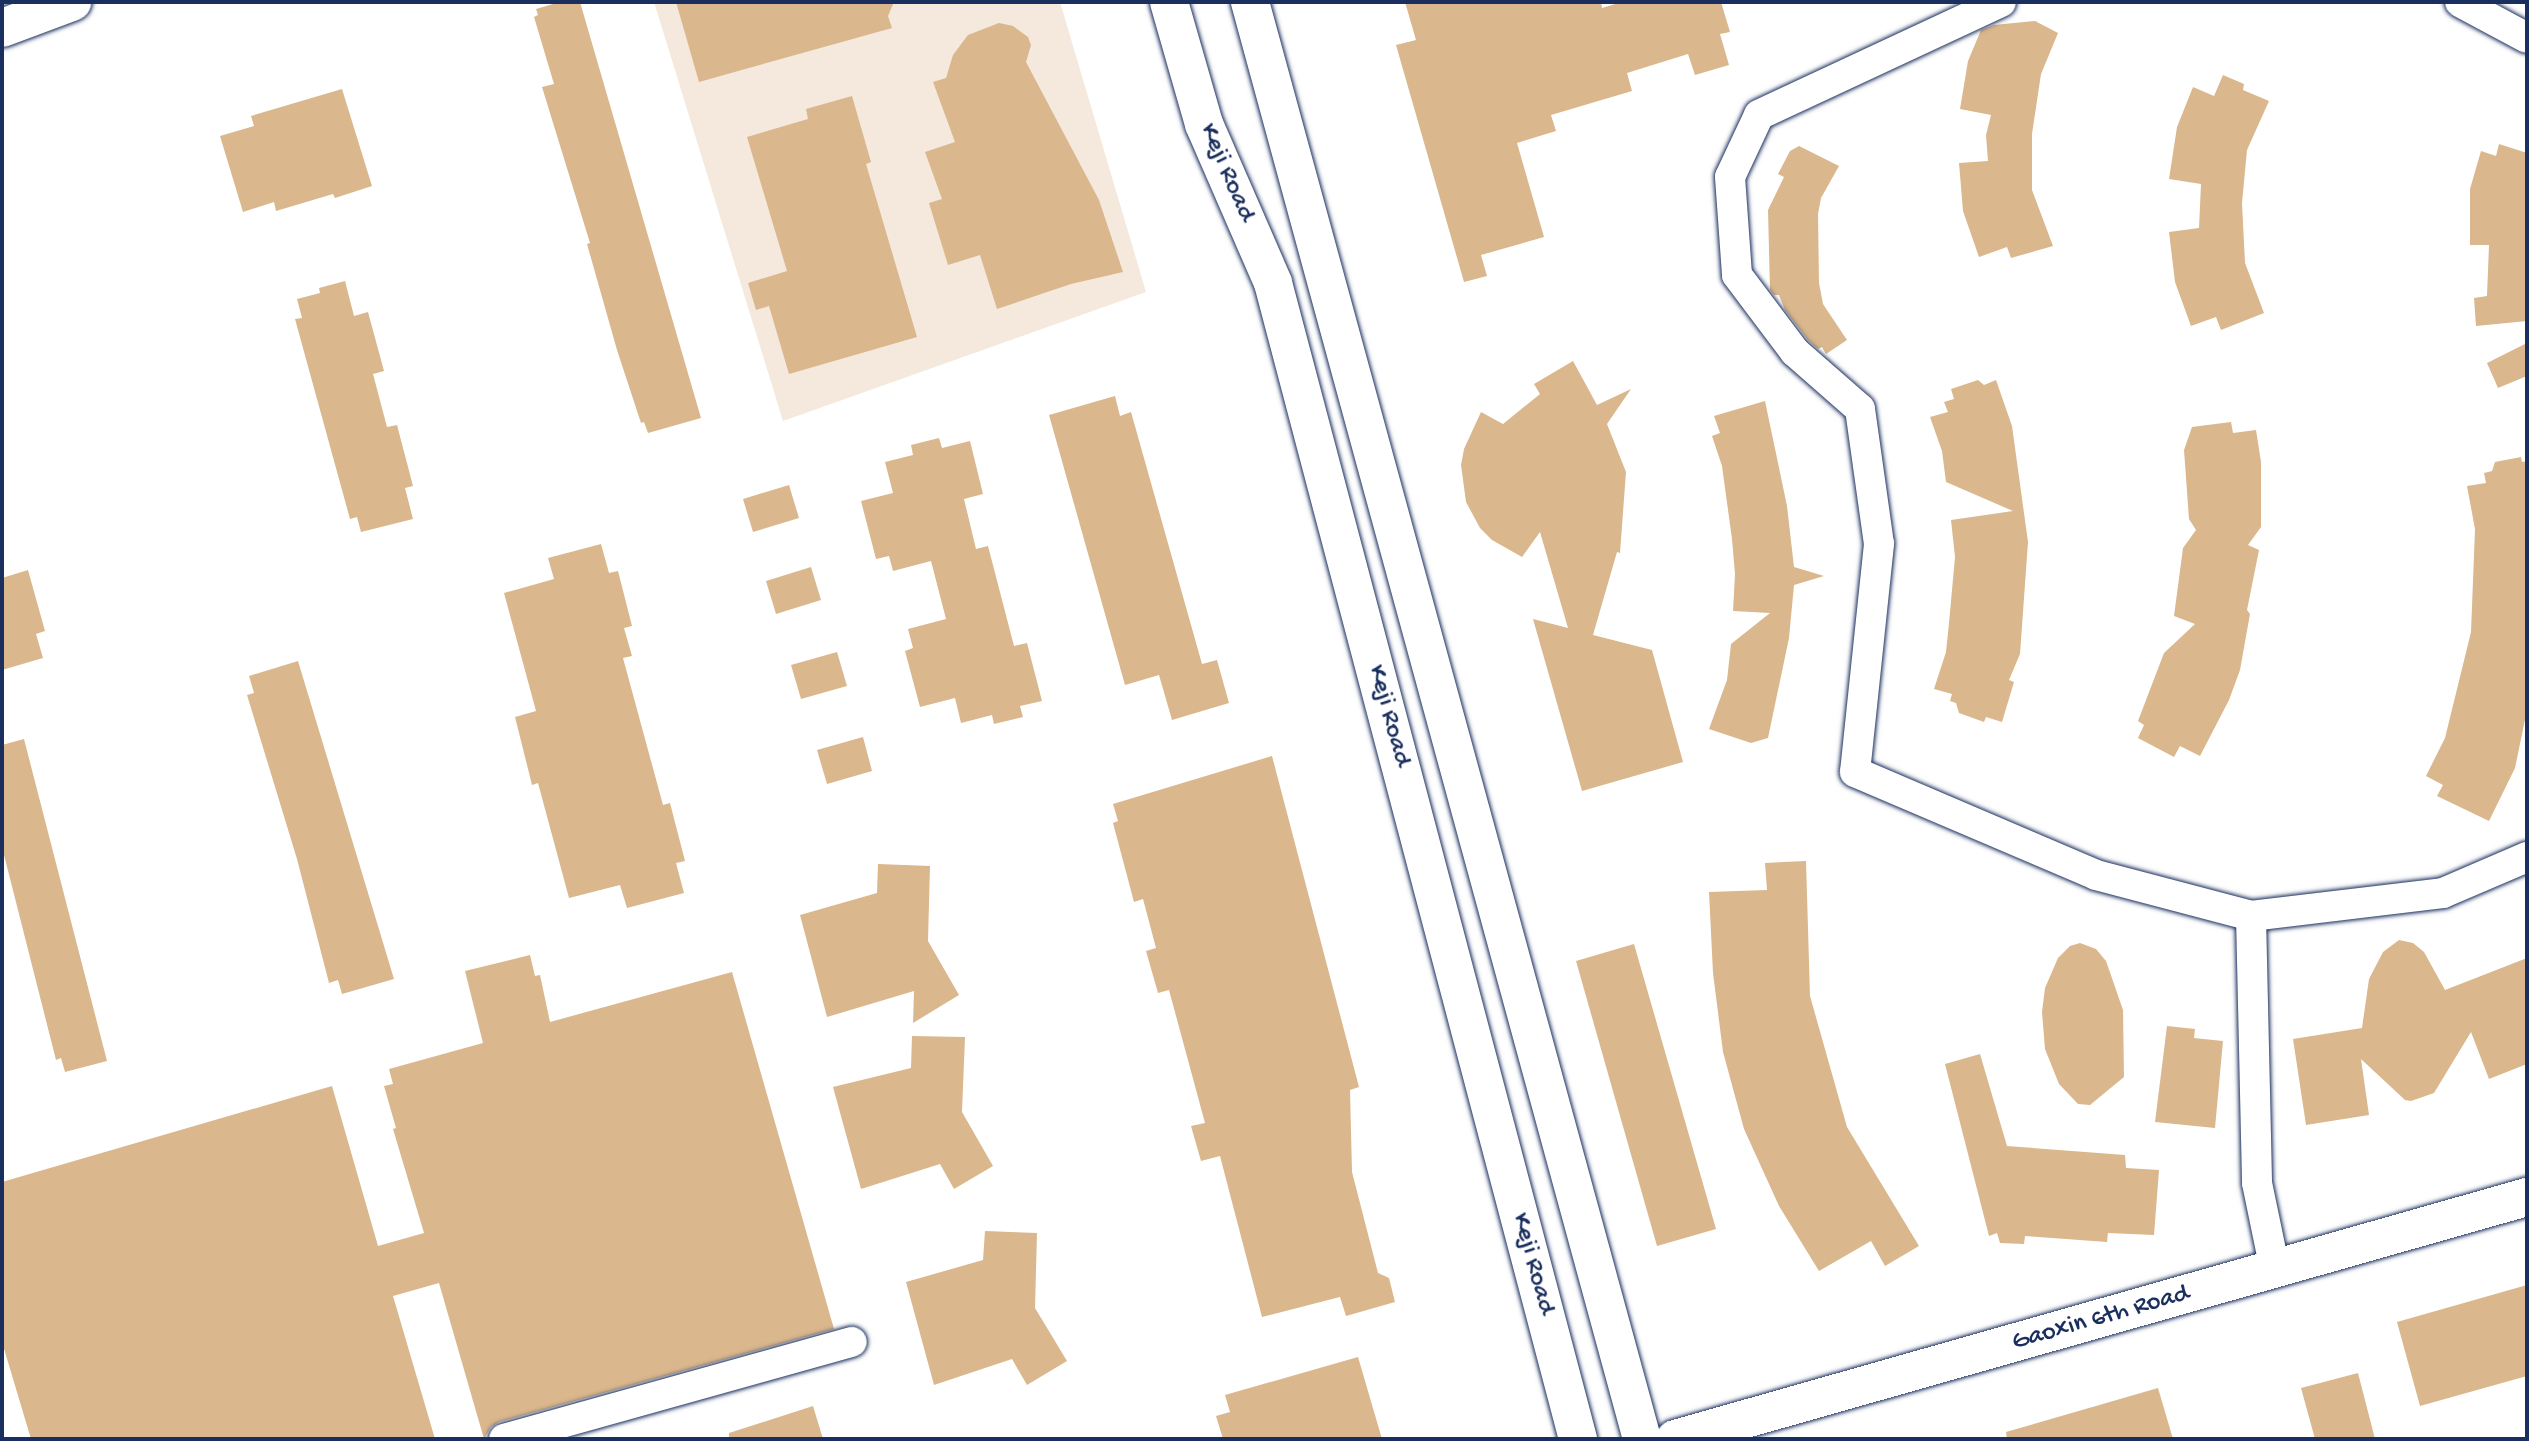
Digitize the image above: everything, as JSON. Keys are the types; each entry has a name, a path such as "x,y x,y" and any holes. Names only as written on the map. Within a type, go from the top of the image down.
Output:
{"main road":[{"path":"2,28 72,2"},
{"name":"Keji Road","path":"1170,2 1204,124 1273,283 1578,1439"},
{"name":"Keji Road","path":"1250,2 1642,1439"},
{"name":"Gaoxin 6th Road","path":"1675,1439 2527,1197"}],"street":[{"path":"2001,2 1759,115 1730,177 1737,275 1795,352 1860,409 1879,544 1855,772 2096,875 2251,916 2443,893 2527,857"},
{"path":"2460,2 2519,22"},
{"path":"2251,916 2257,1182 2275,1270"},
{"path":"504,1439 852,1342"}],"shaded area":[{"path":"654,2 1060,2 1146,292 783,421"}],"building":[{"path":"560,2 580,2 701,418 648,433 644,422 641,423 617,350 587,244 590,243 542,87 554,84 534,17 538,15 536,9"},
{"path":"676,2 894,2 888,16 892,28 699,82"},
{"path":"1405,2 1601,2 1602,8 1622,2 1721,2 1730,32 1720,34 1729,65 1695,75 1688,54 1627,73 1632,91 1551,115 1556,131 1517,143 1544,237 1481,255 1487,276 1464,282 1396,45 1416,40"},
{"path":"2035,21 2058,33 2041,74 2032,134 2032,190 2053,246 2011,258 2007,247 1979,257 1963,211 1959,163 1988,161 1986,135 1991,115 1960,109 1968,61 1981,30 1994,25"},
{"path":"999,23 1013,26 1028,37 1031,45 1026,62 1099,200 1123,272 1071,284 997,309 980,255 948,265 929,203 942,199 925,152 955,142 933,82 946,78 953,55 968,35"},
{"path":"2223,75 2244,84 2243,90 2269,101 2247,150 2242,203 2245,263 2264,313 2221,330 2216,317 2191,326 2175,282 2169,232 2199,228 2201,184 2169,179 2177,127 2193,87 2214,96"},
{"path":"342,89 372,186 335,198 333,194 276,211 274,202 243,212 220,136 254,126 251,116"},
{"path":"852,96 871,162 866,164 917,337 789,374 769,306 756,310 748,283 787,271 747,137 808,119 806,109"},
{"path":"2499,144 2527,153 2527,321 2476,326 2474,298 2487,296 2489,245 2470,245 2470,189 2481,151 2496,156"},
{"path":"1799,146 1839,166 1821,198 1818,214 1819,283 1823,304 1847,340 1826,354 1822,347 1818,349 1808,340 1785,310 1779,295 1774,295 1770,290 1768,210 1784,177 1778,174 1790,151"},
{"path":"345,281 354,316 368,312 384,371 373,374 387,427 397,425 413,486 405,488 413,519 361,532 357,517 350,519 295,319 302,318 297,299 320,293 319,288"},
{"path":"2527,343 2527,376 2498,388 2487,363"},
{"path":"1573,361 1597,405 1631,389 1607,424 1626,472 1620,553 1617,552 1593,635 1652,650 1683,762 1582,791 1533,619 1568,628 1540,532 1522,557 1492,540 1480,528 1466,502 1461,465 1464,449 1481,412 1503,424 1540,394 1534,384"},
{"path":"1978,380 1984,385 1996,380 2012,426 2028,542 2020,654 2009,680 2014,682 2002,722 1986,717 1984,722 1959,713 1956,703 1950,701 1952,694 1934,689 1946,652 1949,623 1955,557 1951,520 2013,511 1946,482 1942,451 1930,417 1948,412 1944,402 1954,399 1951,389"},
{"path":"1115,396 1120,416 1131,412 1202,664 1217,660 1229,703 1172,720 1159,675 1125,685 1049,415"},
{"path":"1765,401 1787,506 1794,567 1824,576 1794,585 1789,638 1768,738 1751,743 1709,729 1727,680 1731,644 1770,613 1733,611 1735,574 1732,539 1722,466 1712,436 1720,433 1714,416"},
{"path":"2231,422 2233,433 2256,430 2261,462 2261,527 2248,545 2259,550 2247,610 2250,614 2240,670 2229,700 2200,756 2180,746 2174,757 2138,738 2144,725 2138,721 2164,653 2195,624 2174,616 2183,548 2196,530 2189,519 2184,450 2192,427"},
{"path":"939,438 942,448 970,441 983,494 964,499 976,549 988,546 1014,646 1027,643 1042,701 1020,706 1023,717 994,724 992,715 961,723 955,698 920,707 905,651 913,648 908,629 946,619 931,561 893,571 889,556 876,559 861,501 893,493 885,462 913,455 911,445"},
{"path":"2521,457 2522,462 2527,461 2527,710 2515,768 2489,821 2437,796 2443,785 2426,776 2445,738 2471,632 2475,529 2467,486 2486,483 2484,473 2492,471 2495,462"},
{"path":"789,485 799,518 753,532 743,499"},
{"path":"601,544 609,573 618,571 632,626 624,628 632,656 623,658 663,805 670,803 685,861 676,863 684,893 627,908 620,885 569,898 538,783 532,785 515,717 536,711 504,593 554,579 548,558"},
{"path":"811,567 821,600 776,614 766,581"},
{"path":"28,570 45,631 36,634 43,658 2,670 2,578"},
{"path":"837,652 847,686 801,699 791,665"},
{"path":"298,661 394,979 342,994 338,980 329,983 297,859 247,695 254,693 249,676"},
{"path":"863,737 872,771 827,784 817,750"},
{"path":"24,739 107,1061 65,1072 61,1058 56,1060 2,847 2,745"},
{"path":"1272,756 1359,1087 1350,1090 1352,1172 1378,1273 1389,1278 1395,1302 1346,1316 1340,1297 1262,1317 1220,1156 1201,1161 1191,1126 1205,1123 1169,990 1158,993 1146,951 1156,948 1143,899 1134,902 1113,823 1118,821 1113,804"},
{"path":"1806,861 1810,996 1847,1127 1919,1246 1885,1266 1871,1241 1819,1271 1779,1206 1744,1129 1723,1052 1713,973 1709,892 1767,890 1765,863"},
{"path":"878,864 930,866 928,941 959,995 913,1023 914,991 827,1017 800,915 877,893"},
{"path":"2399,940 2413,943 2424,952 2445,990 2527,958 2527,1064 2489,1079 2471,1032 2434,1093 2411,1101 2405,1100 2361,1059 2369,1115 2306,1125 2293,1039 2362,1028 2369,979 2383,952"},
{"path":"2080,943 2096,949 2106,961 2123,1010 2124,1077 2090,1105 2078,1104 2059,1084 2045,1049 2042,1012 2045,988 2058,958 2070,946"},
{"path":"1634,944 1716,1229 1657,1246 1576,961"},
{"path":"530,955 535,976 540,975 550,1022 732,972 834,1329 499,1422 491,1427 484,1439 439,1283 393,1296 435,1439 31,1439 2,1342 2,1182 332,1086 378,1246 424,1233 393,1129 396,1128 384,1086 393,1084 389,1069 483,1043 465,971"},
{"path":"2167,1026 2195,1029 2194,1038 2223,1041 2215,1128 2155,1122"},
{"path":"912,1036 965,1037 962,1112 993,1166 954,1189 940,1164 861,1189 833,1087 911,1068"},
{"path":"1980,1054 2007,1146 2125,1155 2126,1168 2159,1170 2154,1235 2108,1233 2107,1242 2025,1236 2024,1244 2000,1243 1997,1233 1989,1236 1945,1064"},
{"path":"985,1231 1037,1233 1035,1308 1067,1361 1027,1385 1012,1359 934,1385 906,1282 983,1260"},
{"path":"2527,1285 2527,1376 2420,1406 2397,1322"},
{"path":"1358,1357 1382,1439 1223,1439 1216,1416 1230,1412 1225,1395"},
{"path":"2358,1373 2375,1439 2315,1439 2301,1388"},
{"path":"2158,1388 2173,1439 2007,1439 2006,1432"},
{"path":"813,1406 823,1439 729,1439 729,1433"}]}
